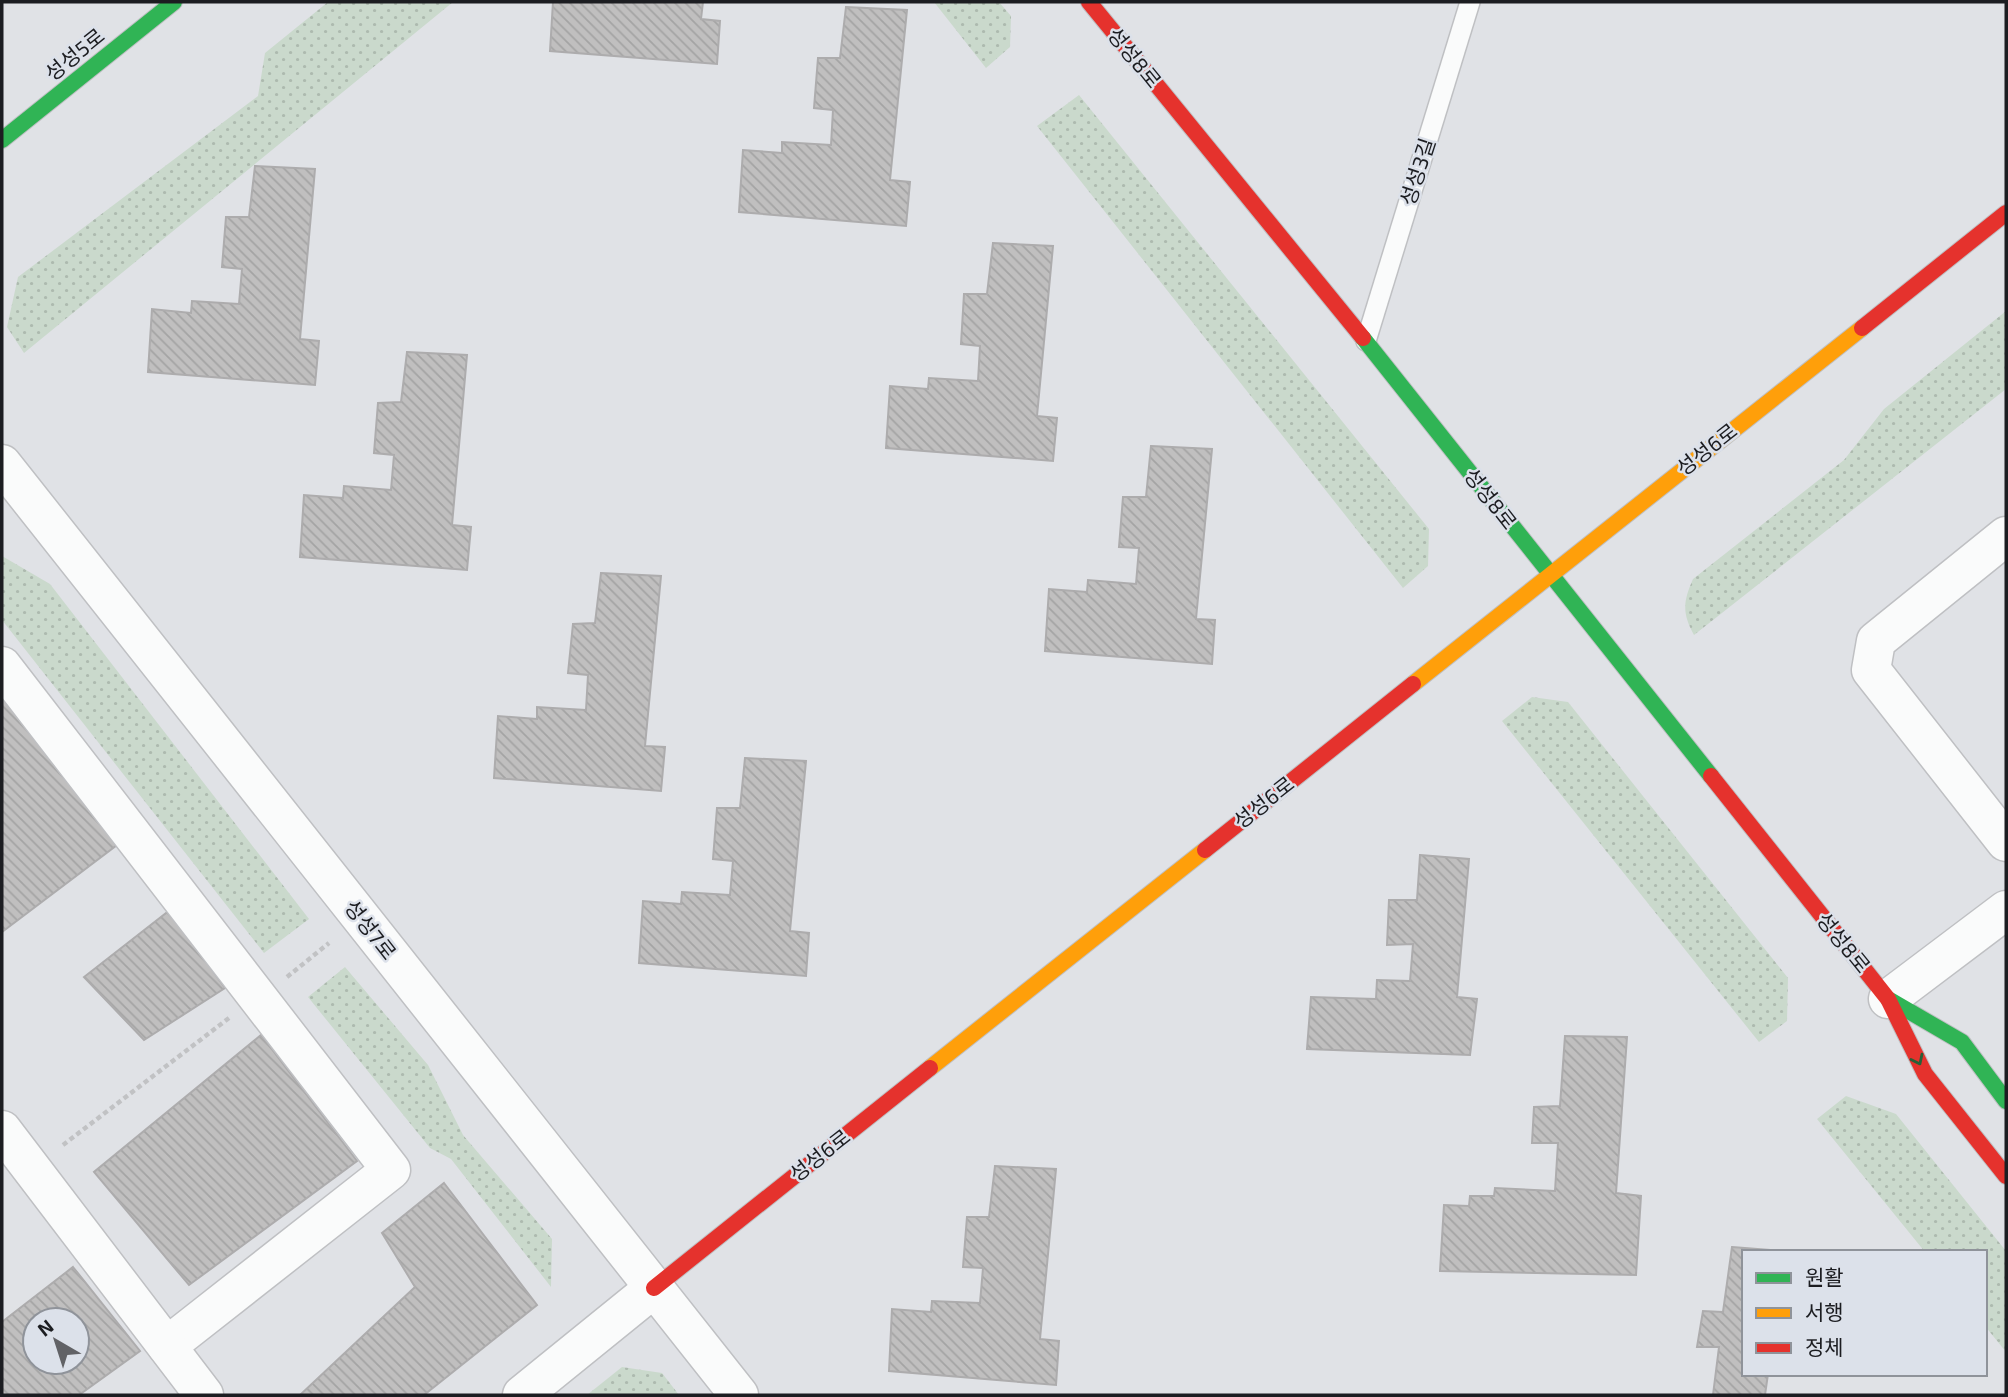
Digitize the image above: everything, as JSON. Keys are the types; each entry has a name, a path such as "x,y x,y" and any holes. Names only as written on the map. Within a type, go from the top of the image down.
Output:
{"street":[{"name":"성성5로","path":"2,139 174,2"},
{"name":"성성8로","path":"1089,2 1366,341 1888,999 1925,1074 2006,1176"},
{"name":"성성6로","path":"522,1395 2006,213"},
{"name":"성성7로","path":"2,464 739,1395"},
{"path":"2006,537 1876,641 1871,670 2006,842"},
{"path":"2,666 391,1170 167,1346"},
{"path":"1888,999 2006,910"},
{"name":"성성8로","path":"1888,999 1962,1042 2006,1101"},
{"path":"2,1130 204,1395"}],"lane":[{"name":"성성3길","path":"1366,341 1470,2"}],"path":[{"path":"287,977 329,943"},
{"path":"63,1145 231,1017"}],"green space":[{"path":"328,2 453,2 24,353 7,327 18,277 258,96 265,53"},
{"path":"934,2 999,2 1011,16 1010,47 986,68"},
{"path":"1079,95 1429,529 1428,566 1403,588 1037,126"},
{"path":"2006,311 2006,389 1694,635 1685,607 1693,579 1844,460 1884,409"},
{"path":"2,556 50,584 309,919 264,953 2,620"},
{"path":"1532,697 1568,702 1788,978 1787,1021 1759,1042 1502,721"},
{"path":"345,967 428,1065 463,1135 552,1239 551,1287 451,1159 430,1148 308,997"},
{"path":"1846,1096 1896,1114 2006,1251 2006,1352 1987,1328 1987,1250 1923,1250 1817,1119"},
{"path":"622,1367 662,1373 679,1395 587,1395"}],"building":[{"path":"553,2 703,2 701,19 720,21 717,64 550,51"},
{"path":"846,7 907,10 890,180 910,182 906,226 739,212 743,150 782,153 782,142 831,145 833,110 814,108 818,58 840,58"},
{"path":"255,166 315,169 300,339 319,341 315,385 148,372 152,309 191,313 192,301 239,304 242,269 222,267 226,217 249,217"},
{"path":"993,243 1053,246 1037,416 1057,418 1053,461 886,448 890,386 928,389 929,378 978,381 980,346 961,344 964,294 987,294"},
{"path":"407,352 467,355 452,525 471,527 467,570 300,557 304,495 343,498 344,486 391,490 394,455 374,453 378,403 401,402"},
{"path":"1151,446 1212,449 1196,619 1215,620 1212,664 1045,651 1049,589 1087,592 1088,580 1136,584 1139,548 1119,547 1123,497 1146,497"},
{"path":"601,573 661,576 645,746 665,747 661,791 494,778 498,716 537,719 537,707 586,710 588,675 568,673 573,624 595,623"},
{"path":"2,686 121,842 2,932"},
{"path":"745,758 806,761 790,931 809,933 806,976 639,963 643,901 681,904 682,892 730,895 733,861 713,859 717,808 740,808"},
{"path":"1420,855 1469,859 1457,997 1477,999 1470,1055 1307,1049 1311,997 1376,999 1377,980 1410,981 1413,944 1387,945 1389,900 1417,900"},
{"path":"170,910 225,988 144,1040 84,977"},
{"path":"261,1035 357,1161 189,1285 94,1172"},
{"path":"1565,1036 1627,1037 1616,1193 1641,1196 1636,1275 1440,1271 1444,1205 1469,1206 1470,1196 1494,1196 1495,1188 1555,1191 1558,1143 1532,1143 1534,1107 1560,1106"},
{"path":"995,1166 1056,1169 1040,1339 1059,1341 1056,1385 889,1371 892,1309 931,1312 932,1301 980,1303 983,1268 963,1267 967,1217 989,1217"},
{"path":"444,1183 537,1305 424,1395 300,1395 415,1287 382,1233"},
{"path":"1732,1247 1770,1250 1742,1250 1742,1376 1768,1376 1765,1395 1713,1395 1719,1347 1697,1347 1703,1311 1723,1312"},
{"path":"73,1267 140,1351 79,1395 2,1395 2,1322 21,1307 21,1376 91,1376 91,1306 23,1306"}],"traffic: fast":[{"path":"2,140 174,2"},
{"path":"1363,338 1711,776"},
{"path":"1888,999 1962,1042 2006,1101"}],"traffic: slow":[{"path":"1413,684 1862,328"},
{"path":"930,1068 1205,850"}],"traffic: jam":[{"path":"1089,2 1363,338"},
{"path":"1862,328 2006,213"},
{"path":"1205,850 1413,684"},
{"path":"1711,776 1888,999 1925,1074 2006,1176"},
{"path":"654,1288 930,1068"}]}
